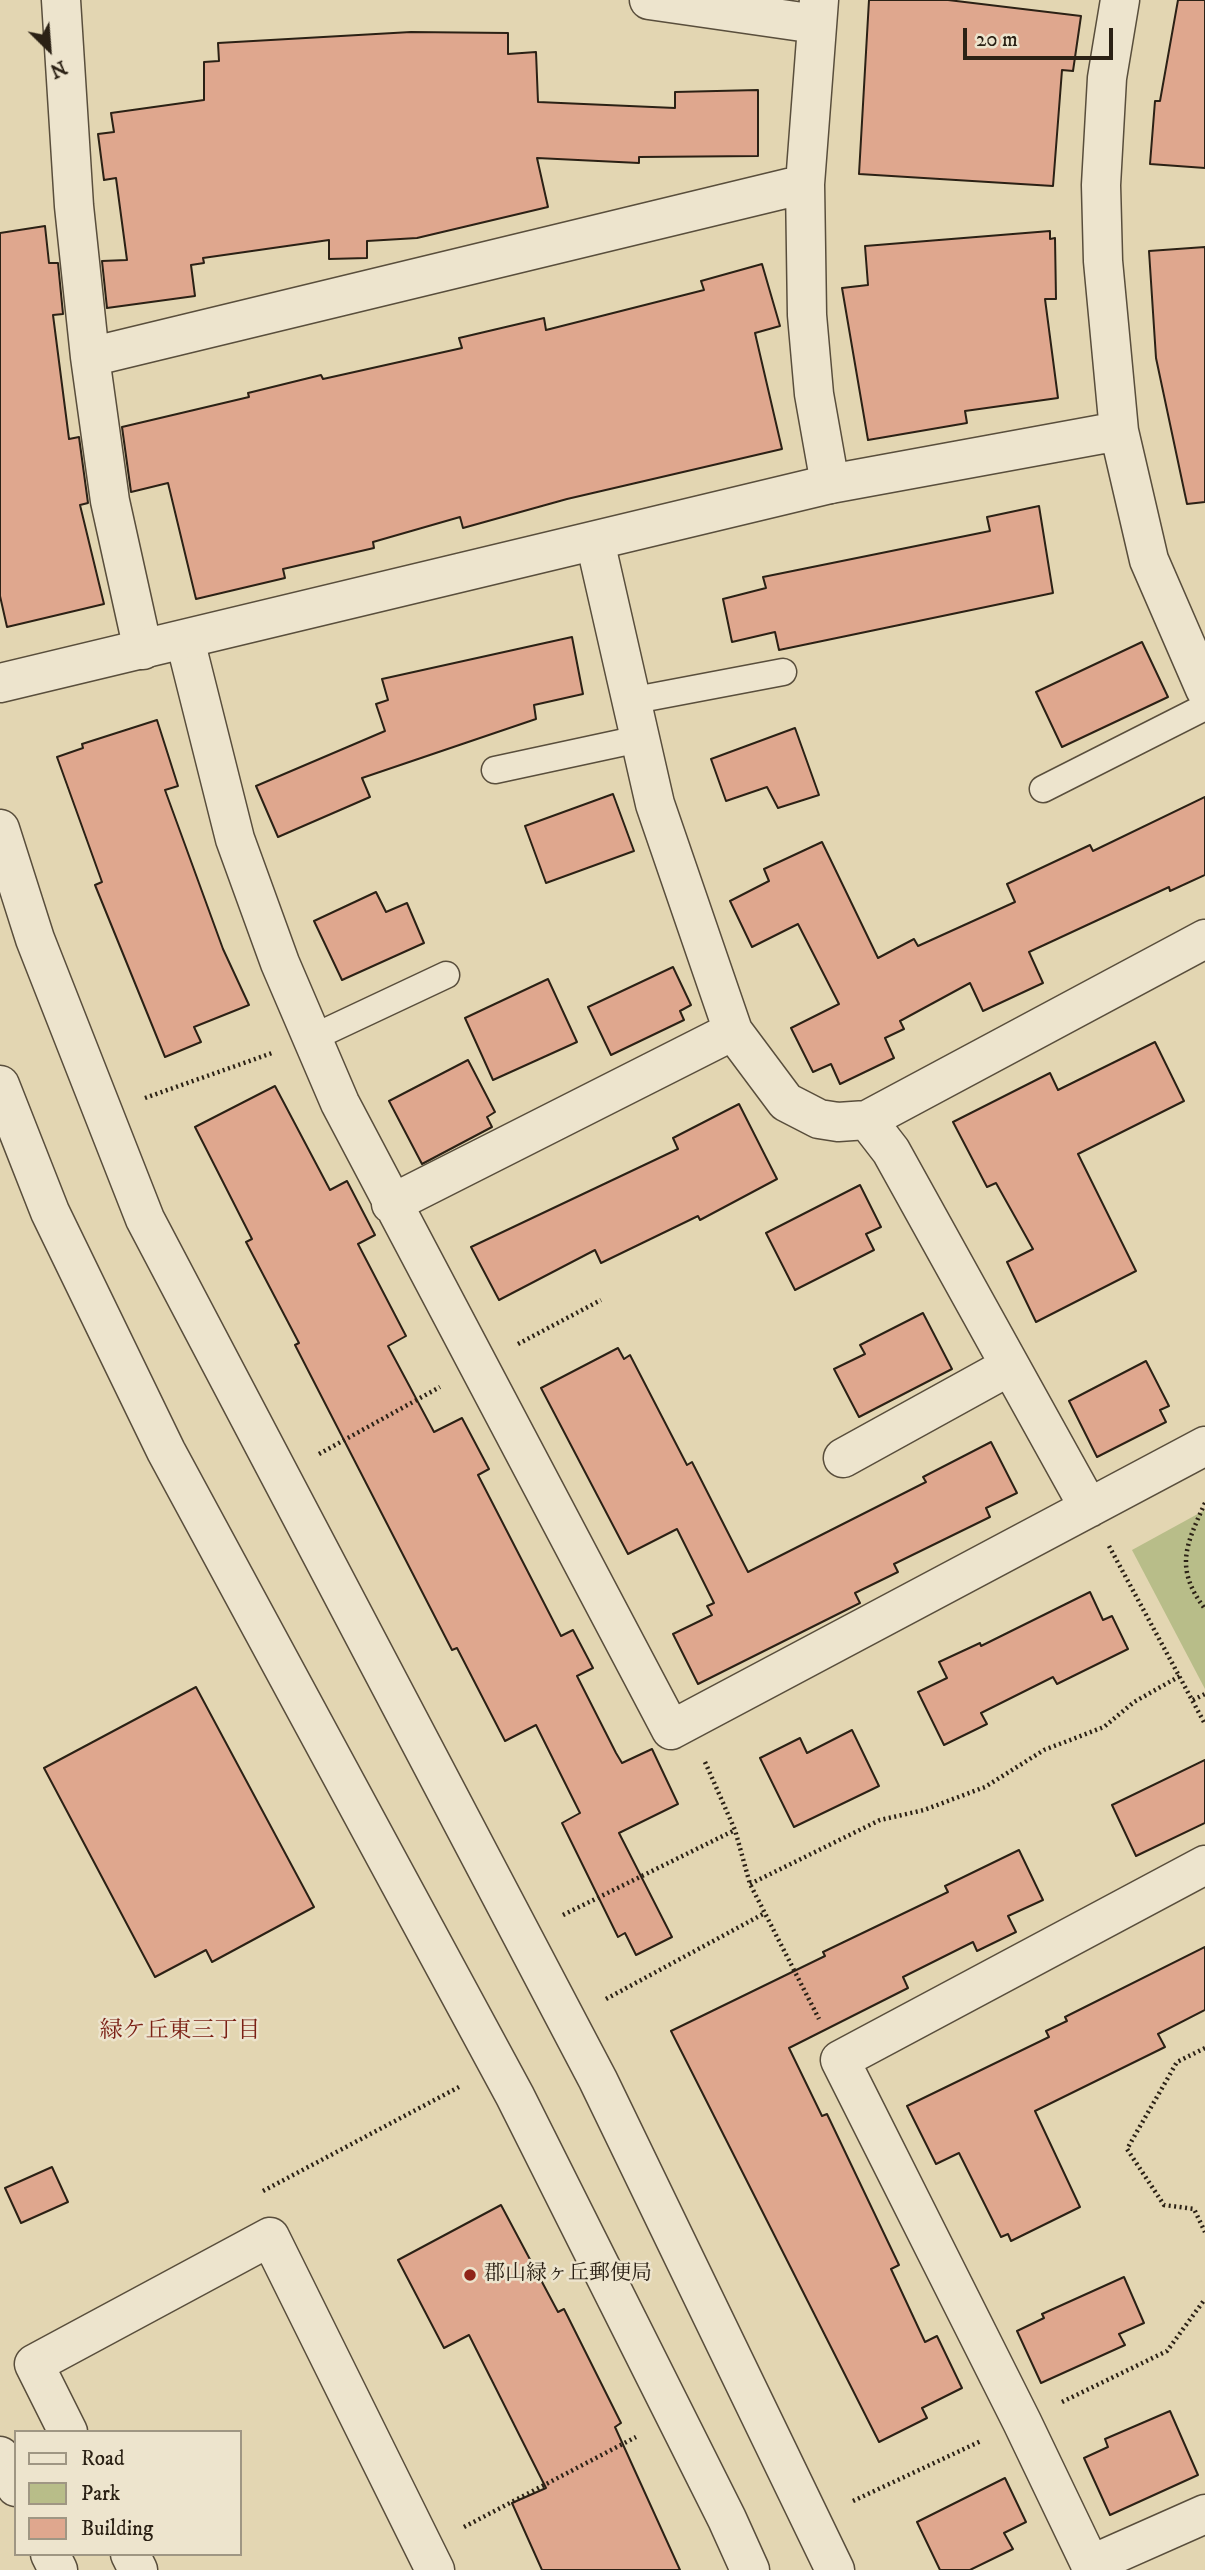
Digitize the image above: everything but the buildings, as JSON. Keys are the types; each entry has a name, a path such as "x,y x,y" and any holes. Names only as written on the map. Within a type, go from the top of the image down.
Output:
{"street":[{"path":"61,0 74,206 90,357 110,501 143,650"},
{"path":"649,0 817,12 805,184 807,315 814,394 830,484"},
{"path":"1120,0 1107,78 1101,185 1103,261 1119,431 1149,560 1205,689"},
{"path":"90,357 805,184"},
{"path":"0,683 830,484 1119,431"},
{"path":"595,541 655,804 733,1031 786,1102 819,1119 838,1122 867,1120 1205,939"},
{"path":"184,640 235,839 280,964 340,1103 671,1730 1205,1446"},
{"path":"0,829 35,939 145,1219 598,2080 835,2570"},
{"path":"391,1204 733,1031"},
{"path":"0,1085 50,1212 166,1451 515,2096 721,2506 750,2570"},
{"path":"867,1120 891,1151 1089,1508"},
{"path":"843,1458 1009,1367"},
{"path":"1205,1865 840,2060 1022,2422 1091,2568 1205,2514"},
{"path":"67,2430 34,2364 270,2236 429,2559"},
{"path":"0,2456 14,2483"}],"lane":[{"path":"630,701 783,672"},
{"path":"1043,789 1205,706"},
{"path":"495,770 639,739"},
{"path":"312,1038 446,975"}],"path":[{"path":"131,1102 312,1038"},
{"path":"1205,1503 1186,1546 1185,1574 1205,1609"},
{"path":"1089,1508 1205,1724"},
{"path":"750,1884 880,1820 924,1810 985,1787 1044,1750 1104,1727 1134,1702 1180,1676"},
{"path":"1193,1700 1205,1694"},
{"path":"671,1730 704,1759 735,1830 750,1884 840,2060"},
{"path":"554,1920 735,1830"},
{"path":"598,2003 765,1913"},
{"path":"1205,2048 1177,2062 1128,2149 1164,2204 1194,2209 1205,2232"},
{"path":"851,2502 1167,2351 1205,2299"},
{"path":"429,2559 638,2437"}],"green space":[{"path":"1205,1510 1205,1689 1132,1550"}],"place":[{"name":"郡山緑ヶ丘郵便局","path":"470,2275"}],"district":[{"name":"緑ケ丘東三丁目","path":"180,2032"}]}
